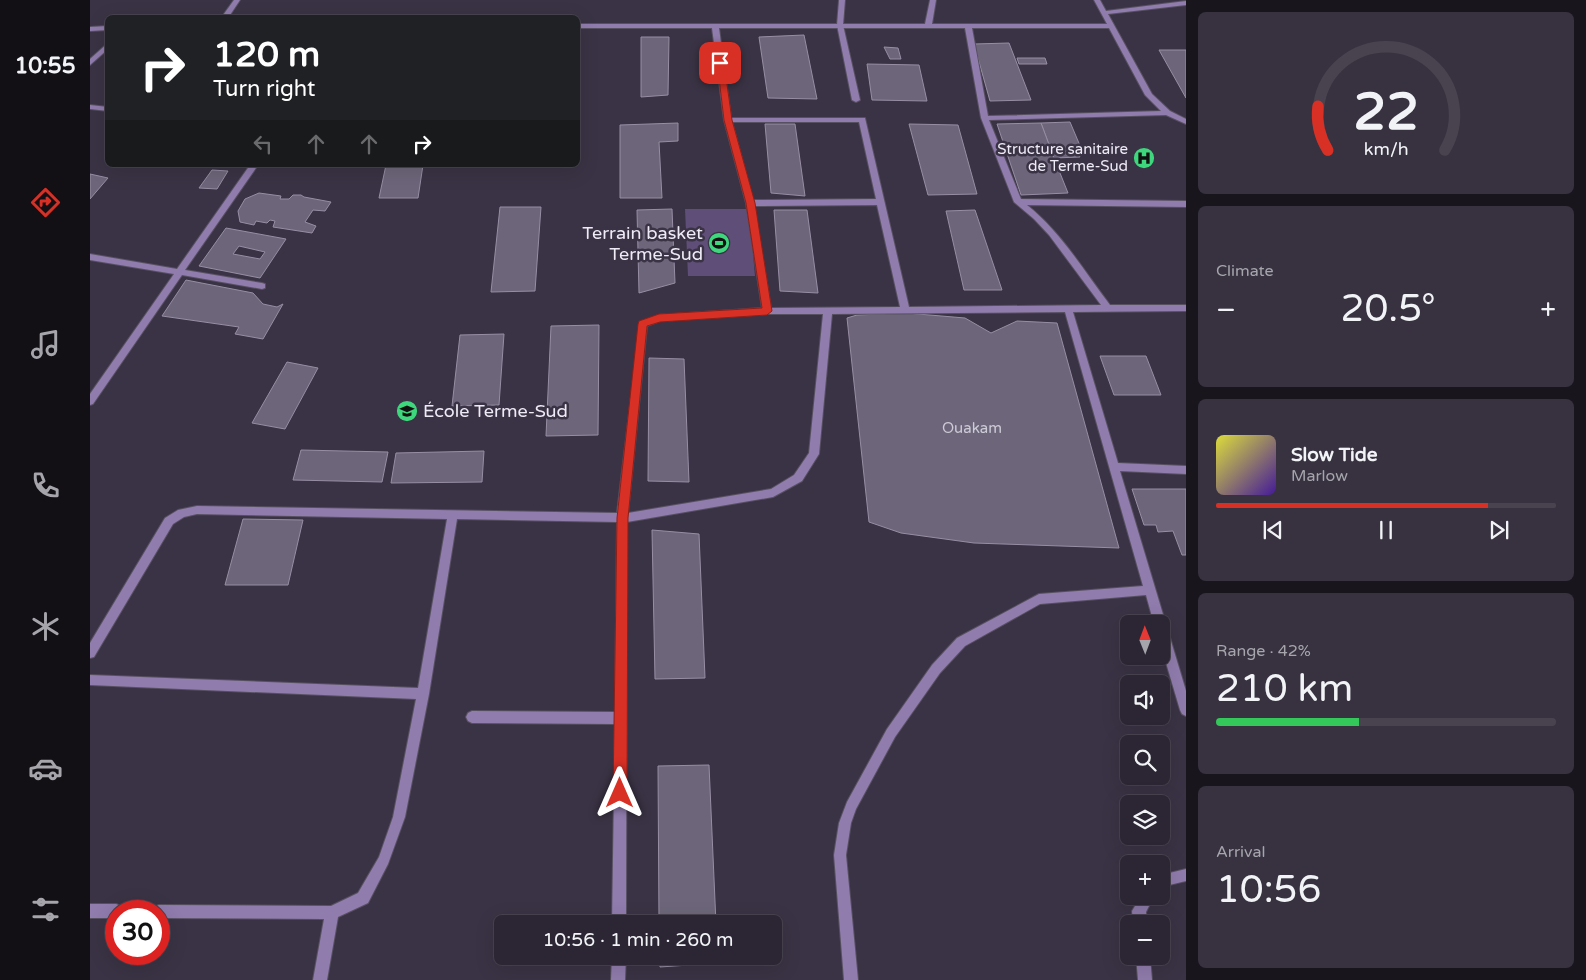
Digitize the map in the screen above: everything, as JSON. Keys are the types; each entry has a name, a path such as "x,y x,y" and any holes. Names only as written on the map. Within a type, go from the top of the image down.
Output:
{"street":[{"path":"226,15 237,0"},
{"path":"842,0 840,25 856,100"},
{"path":"928,26 933,0"},
{"path":"1097,0 1149,95 1167,113 1186,122"},
{"path":"1104,13 1186,3"},
{"path":"715,25 728,120 750,203 767,311"},
{"path":"580,26 1110,26"},
{"path":"968,26 985,118 1018,202 1037,217 1052,234 1108,308"},
{"path":"90,29 105,28"},
{"path":"90,63 105,48"},
{"path":"90,107 105,109"},
{"path":"985,118 1167,113"},
{"path":"728,120 862,120 905,310"},
{"path":"90,401 253,167"},
{"path":"750,203 880,202"},
{"path":"1018,202 1186,204"},
{"path":"90,257 262,286"},
{"path":"619,915 622,518 643,324 659,318 767,311 1186,308"},
{"path":"1068,309 1158,615"},
{"path":"90,653 169,522 182,513 196,510 622,518 773,494 798,478 814,454 828,311"},
{"path":"1114,467 1186,470"},
{"path":"170,912 332,913 362,898 384,860 399,816 423,694 453,515"},
{"path":"851,980 840,855 845,822 851,806 890,733 936,669 962,642 1039,599 1150,590"},
{"path":"1170,651 1182,685 1186,710"},
{"path":"90,680 423,694"},
{"path":"472,717 621,718"},
{"path":"1170,879 1186,875"},
{"path":"90,911 105,911"},
{"path":"320,980 332,913"},
{"path":"618,980 619,965"},
{"path":"1144,965 1146,980"}],"shaded area":[{"name":"Terrain basket Terme-Sud","path":"685,209 749,209 755,276 688,276"}],"building":[{"path":"804,35 817,99 768,98 759,37"},
{"path":"641,37 669,37 668,95 641,97"},
{"path":"1009,43 1031,100 990,101 974,44"},
{"path":"884,47 898,48 901,59 890,59"},
{"path":"1159,50 1186,50 1186,98"},
{"path":"1017,58 1045,58 1047,64 1019,64"},
{"path":"867,64 919,65 927,101 872,100"},
{"path":"1070,122 1081,148 1076,148 1080,157 1054,158 1041,123"},
{"path":"678,123 678,141 659,142 662,198 620,198 620,125"},
{"path":"1041,123 1068,193 1021,195 997,124"},
{"path":"765,124 795,124 805,196 771,193"},
{"path":"909,124 958,125 977,194 928,195"},
{"path":"386,167 423,167 418,198 379,198"},
{"path":"212,170 228,171 217,189 199,188"},
{"path":"90,174 108,178 90,199"},
{"path":"259,193 281,196 280,199 289,199 293,195 301,195 331,202 325,211 313,210 305,222 316,226 312,233 273,227 275,221 270,220 267,223 256,221 254,225 240,222 238,211 245,199"},
{"path":"500,207 541,207 535,291 491,292"},
{"path":"672,209 675,283 639,293 637,210"},
{"path":"774,210 807,210 818,293 780,291"},
{"path":"975,210 1002,290 964,290 946,211"},
{"path":"226,228 286,239 260,278 199,266","holes":["239,246 265,252 260,259 233,254"]},
{"path":"186,280 253,293 263,304 277,307 283,304 263,339 235,334 239,327 162,316"},
{"path":"906,313 965,318 991,333 1017,321 1057,323 1119,548 974,543 901,533 869,522 847,318 857,315"},
{"path":"599,325 598,435 546,436 551,326"},
{"path":"504,334 499,405 452,406 460,335"},
{"path":"1100,356 1146,356 1161,395 1114,395"},
{"path":"649,358 684,359 689,482 648,481"},
{"path":"287,362 318,368 285,429 252,423"},
{"path":"301,450 388,452 382,482 293,480"},
{"path":"484,451 482,482 391,483 396,453"},
{"path":"1132,489 1186,489 1186,555 1182,555 1173,531 1158,532 1156,525 1144,525"},
{"path":"243,519 303,520 288,585 225,585"},
{"path":"652,530 699,534 705,678 655,679"},
{"path":"709,765 716,915 659,915 658,766"},
{"path":"660,965 689,965 660,967"}],"place":[{"name":"Structure sanitaire de Terme-Sud","path":"1144,158"},
{"name":"Terrain basket Terme-Sud","path":"719,243"},
{"name":"École Terme-Sud","path":"407,411"}],"route":[{"path":"620,793 622,518 643,324 659,318 767,311 750,203 728,120 720,63"}]}
